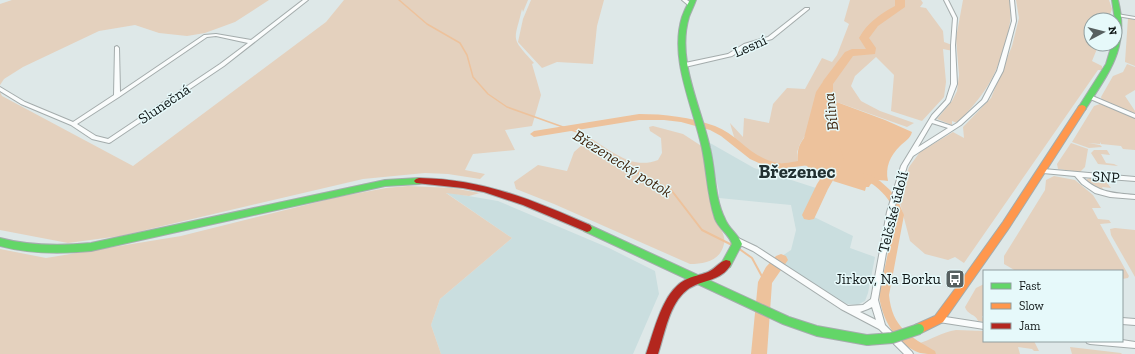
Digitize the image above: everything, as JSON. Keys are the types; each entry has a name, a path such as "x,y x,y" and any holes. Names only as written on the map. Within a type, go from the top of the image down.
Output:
{"street":[{"name":"Slunečná","path":"0,89 23,103 73,124 94,138 109,141 222,65 306,0"},
{"path":"910,155 932,121 948,101 954,84 953,45 956,18 946,0"},
{"name":"Telčské údolí","path":"874,300 892,205 904,166 910,155 953,128 984,101 1000,71 1014,21 1012,0"},
{"path":"1115,0 1117,12"},
{"path":"689,1 682,43 685,65 700,120 714,202 721,222 736,244 773,261 844,307 882,327 906,353"},
{"name":"Lesní","path":"685,65 730,55 746,45 770,38 807,9"},
{"path":"1123,16 1135,18"},
{"path":"73,124 206,36 216,35 251,42"},
{"path":"117,48 117,96"},
{"path":"0,242 19,247 41,250 91,247 385,183 416,181 448,182 491,189 520,199 698,279 787,321 817,331 867,340 892,338 919,330 939,318 988,254 1043,171 1090,97 1110,64 1115,52"},
{"path":"1090,97 1135,116"},
{"path":"932,121 953,128"},
{"name":"SNP","path":"1043,171 1135,180"},
{"name":"SNP","path":"1077,175 1090,188 1098,192 1135,197"},
{"path":"652,354 679,290 698,279 708,278 720,271 736,244"},
{"path":"844,307 857,309 864,308 870,305 874,300"},
{"path":"874,300 882,327"},
{"path":"939,318 983,326"},
{"path":"1123,321 1135,322"},
{"path":"1101,342 1135,345"}],"shaded area":[{"path":"12,0 269,0 235,22 205,33 187,36 159,33 135,25 99,31 23,67 4,79 0,85 0,4"},
{"path":"344,0 528,0 523,12 522,9 516,39 521,48 534,63 532,64 541,95 532,126 505,130 515,150 473,154 465,170 485,174 480,179 448,174 425,173 363,179 120,236 68,243 0,230 0,92 2,96 133,166 326,22"},
{"path":"531,0 604,0 597,26 593,64 557,62 542,68 518,42 523,19"},
{"path":"850,0 921,0 923,3 920,7 926,8 943,31 944,42 952,45 953,51 943,49 946,82 944,97 922,121 891,111 894,75 876,57 855,76 851,86 861,101 880,111 914,123 907,127 834,101 830,94 800,144 797,152 798,162 774,163 752,156 736,142 730,123 743,137 744,118 769,123 773,104 787,88 805,89 822,58 832,62 837,55 849,24 844,21"},
{"path":"963,0 1010,0 1011,10 1008,34 996,71 972,107 957,123 952,121 952,125 937,119 952,101 957,91 959,75 956,38"},
{"path":"1016,0 1109,0 1112,9 1111,12 1083,12 1083,52 1096,52 1092,61 1102,66 1102,70 1098,70 964,263 955,257 948,260 925,254 910,241 899,199 909,167 920,152 953,132 964,138 963,127 991,98 1012,46 1019,18"},
{"path":"1128,18 1135,20 1135,66 1125,62"},
{"path":"1127,64 1135,67 1135,90 1125,96 1135,111 1135,114 1102,101 1101,97 1113,76 1123,72"},
{"path":"1100,104 1135,118 1135,150 1123,149 1121,146 1101,144 1100,142 1100,144 1088,143 1100,145 1102,147 1089,148 1072,142 1094,106"},
{"path":"653,126 683,134 703,147 713,203 724,235 722,250 715,258 711,260 690,264 554,204 516,189 514,182 538,165 567,171 574,152 590,138 622,158 631,161 640,163 658,160 662,153 661,138 650,131 649,127"},
{"path":"710,143 754,168 816,188 806,214 853,236 850,248 875,257 865,301 857,305 847,304 840,301 783,264 785,263 779,258 791,250 796,230 791,205 719,198 719,191 708,146"},
{"path":"1071,143 1088,149 1085,167 1080,172 1058,169 1057,164"},
{"path":"1094,150 1107,150 1110,155 1101,154 1106,163 1118,166 1098,164 1091,153"},
{"path":"1054,176 1075,180 1093,195 1101,208 1092,208 1098,219 1109,220 1111,223 1100,224 1129,276 1128,278 1123,279 1123,270 1014,270 1004,264 1004,256 1045,190 1046,180"},
{"path":"1087,179 1104,179 1111,188 1102,187 1104,191 1096,190 1087,181"},
{"path":"408,186 452,188 480,193 469,196 446,193 512,238 440,299 431,325 441,354 0,354 0,249 46,258 181,236 338,197 386,188"},
{"path":"445,192 498,201 609,248 655,271 659,294 633,354 441,354 431,325 440,299 512,238"},
{"path":"1110,229 1135,230 1135,277 1111,235"},
{"path":"983,284 983,322 978,321 966,310 965,307 976,288"},
{"path":"956,330 983,331 983,342 1034,342 1039,351 1018,347 1020,354 936,354 917,344 946,332"},
{"path":"1070,347 1121,353 1122,354 1072,354"}],"water":[{"path":"822,83 832,86 833,90 831,96 834,101 912,132 909,138 896,150 889,162 887,171 888,181 875,181 869,187 866,187 865,191 833,181 841,165 835,162 824,177 825,171 820,169 818,175 813,173 807,166 798,162 799,146 804,138 816,92"}],"waterway":[{"name":"Březenecký potok","path":"399,0 427,24 460,43 467,55 473,77 488,94 507,107 577,132 588,142 609,155"},
{"name":"Bílina","path":"827,102 827,84 849,54 852,52 871,52 871,48 864,38 875,23 900,7 900,0"},
{"path":"534,134 639,117 664,117 681,119 713,128 724,134 753,157 764,162 780,166 809,162"},
{"name":"Bílina","path":"809,215 822,188 838,161 835,146"},
{"name":"Březenecký potok","path":"607,154 629,168 672,191 702,230 734,246"},
{"path":"866,176 888,192 900,215 884,295 885,304 892,323 901,334 908,341 931,354"},
{"name":"Březenecký potok","path":"738,248 752,258 765,282"},
{"name":"Bílina","path":"759,354 765,282 771,271 781,260"}],"traffic: fast":[{"path":"693,0 686,17 683,35 683,54 686,73 706,148 714,201 721,222 737,244 726,264"},
{"path":"1082,108 1110,64 1113,56 1118,32 1118,16 1115,0"},
{"path":"0,242 23,247 45,249 91,247 385,183 419,181"},
{"path":"587,228 787,321 817,331 867,340"},
{"path":"867,340 892,338 919,329"}],"traffic: slow":[{"path":"919,329 939,319 962,288 1006,225 1082,108"}],"traffic: jam":[{"path":"419,181 441,181 484,189 526,202 587,228"},
{"path":"652,354 668,308 677,293 688,284 711,276 726,264"}],"place":[{"name":"Jirkov, Na Borku","path":"955,279"}],"district":[{"name":"Březenec","path":"797,171"}]}
